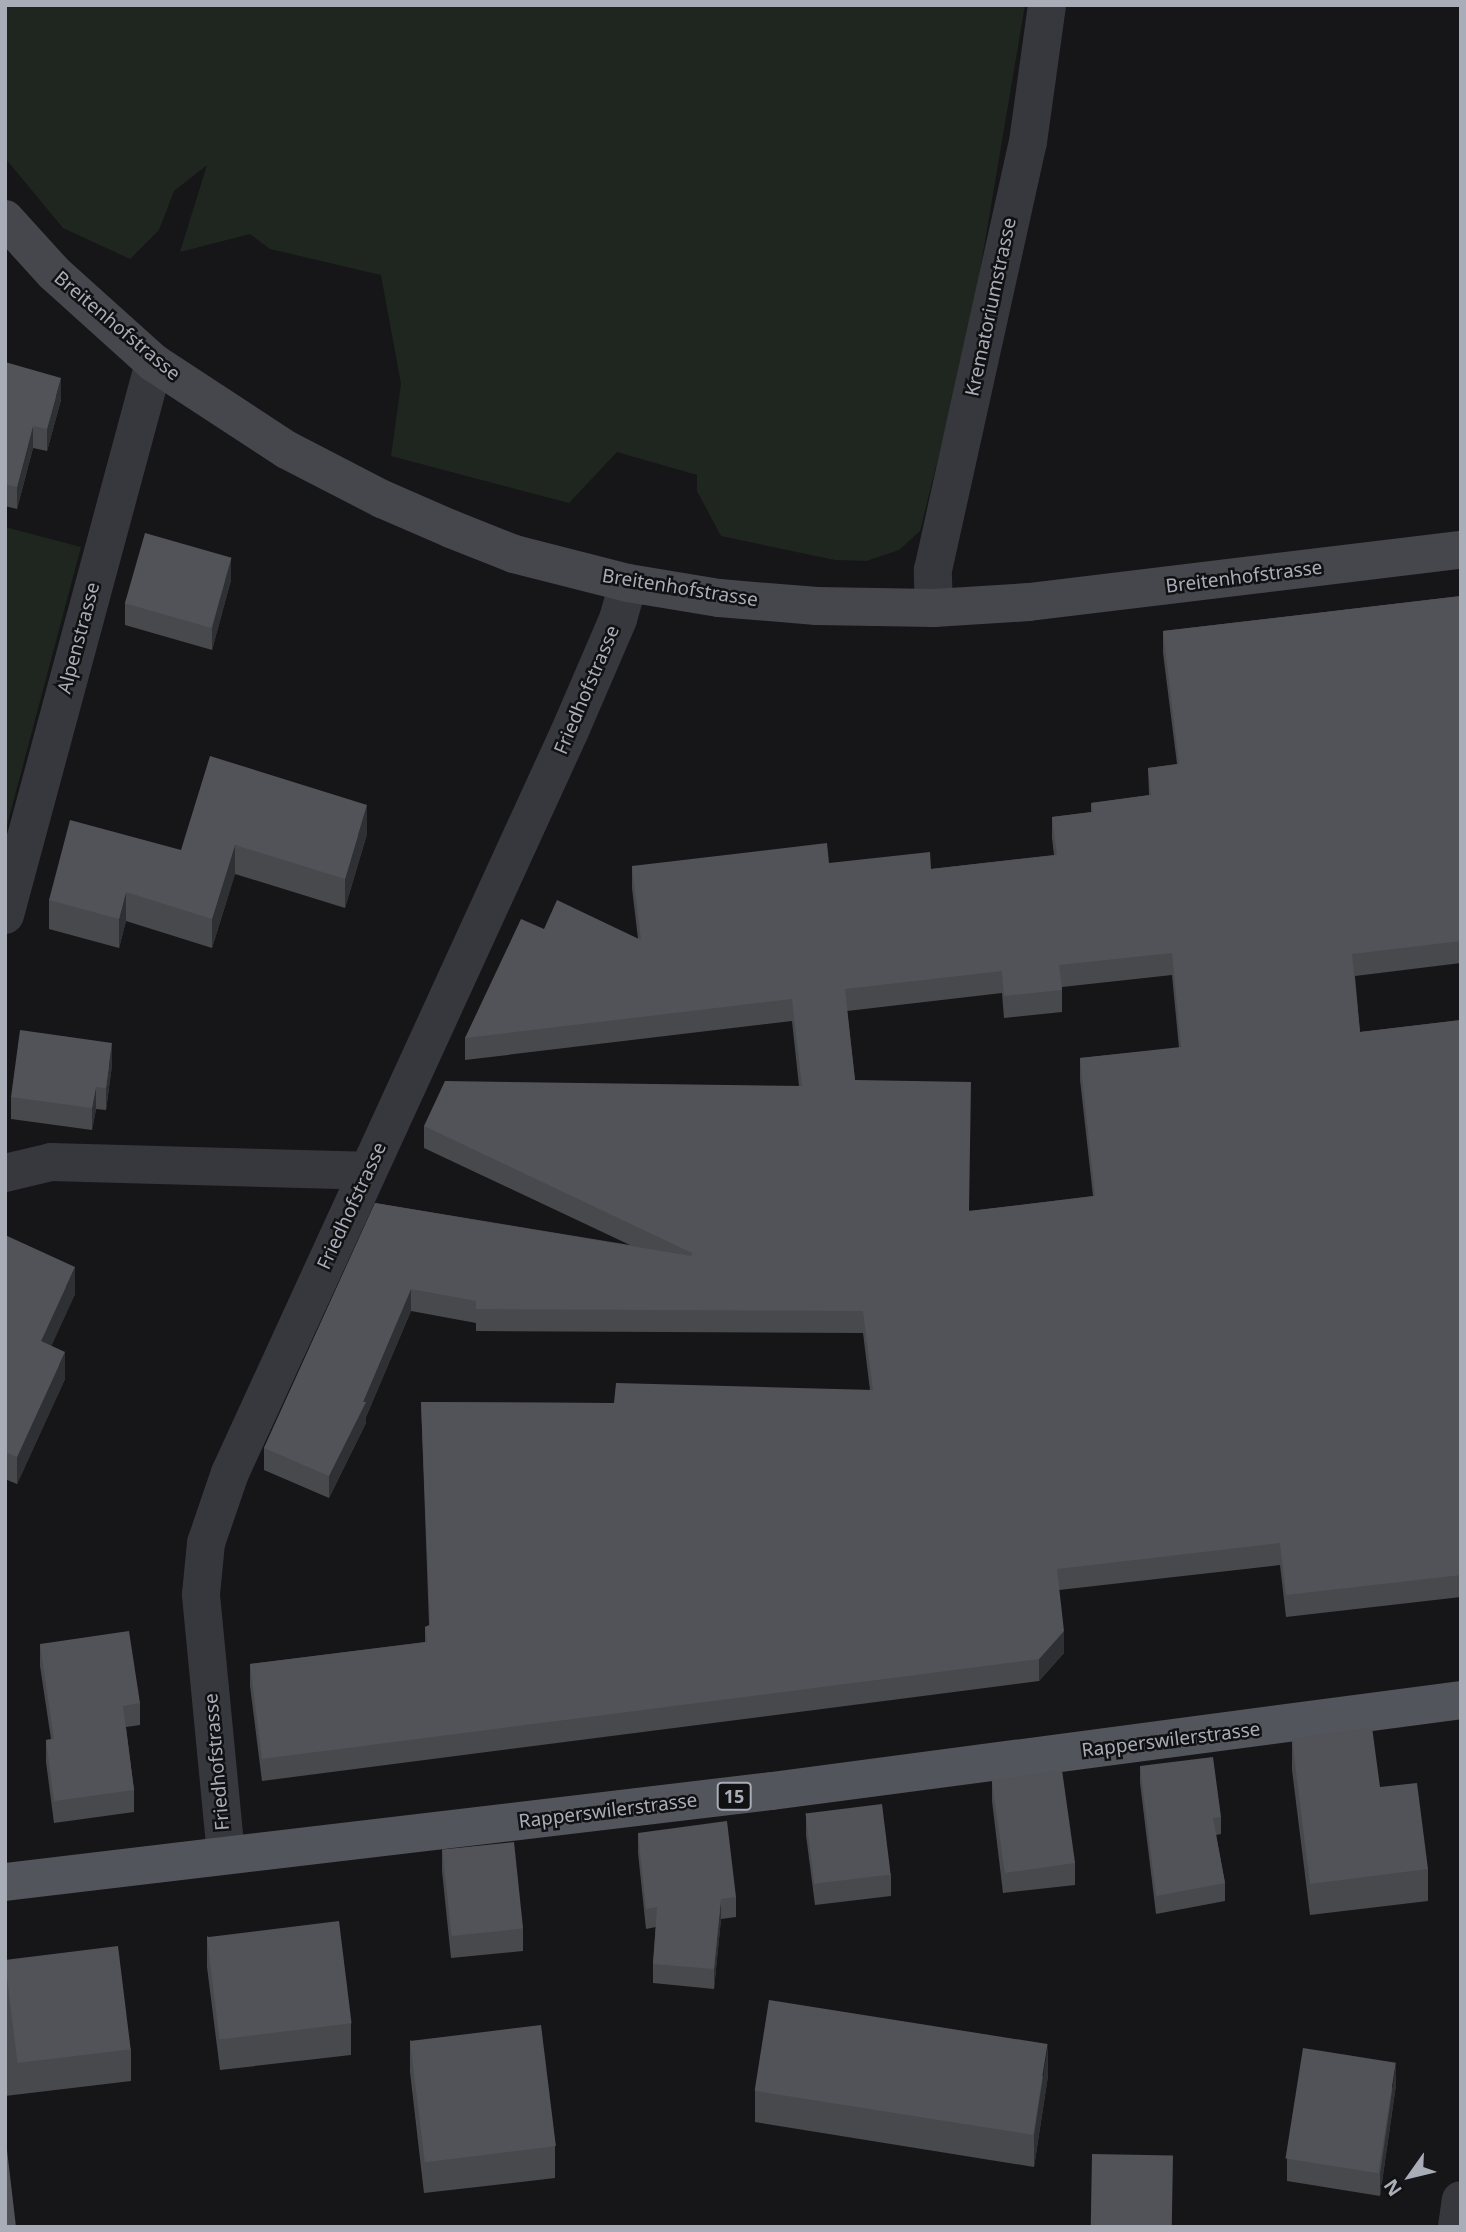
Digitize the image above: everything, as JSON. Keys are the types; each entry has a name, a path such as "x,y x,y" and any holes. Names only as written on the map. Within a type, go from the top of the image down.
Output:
{"main road":[{"name":"Rapperswilerstrasse","path":"5,1882 772,1791 1461,1700"}],"street":[{"name":"Krematoriumstrasse","path":"934,608 933,570 1028,142 1047,5"},
{"name":"Breitenhofstrasse","path":"5,219 54,273 154,363 287,450 382,499 514,554 628,583 731,599 817,606 934,608 1029,602 1461,550"},
{"name":"Alpenstrasse","path":"5,915 154,363"},
{"name":"Friedhofstrasse","path":"226,1856 201,1594 206,1543 230,1473 569,733 618,619 628,583"},
{"path":"5,1174 51,1162 367,1171"},
{"path":"1457,2227 1461,2200"}],"shaded area":[{"path":"5,5 1025,5 970,330 920,531 899,550 866,561 835,560 721,536 697,491 697,475 617,452 569,503 391,456 401,384 381,275 270,249 250,234 180,252 207,165 174,191 159,230 130,259 63,228 5,158"},
{"path":"5,527 81,547 5,833"}],"building":[{"path":"5,362 61,378 47,429 33,426 17,487 5,484"},
{"path":"145,533 232,558 211,628 125,603"},
{"path":"1461,596 1461,941 1352,954 1360,1032 1461,1020 1461,1575 1286,1595 1280,1543 1057,1569 1064,1631 1039,1659 262,1759 250,1664 427,1642 425,1627 430,1625 421,1402 614,1403 616,1383 873,1390 863,1311 476,1309 476,1301 411,1289 363,1402 366,1402 329,1476 264,1448 375,1203 691,1256 692,1253 424,1126 445,1081 802,1086 792,999 465,1038 521,919 544,929 557,900 641,940 632,866 827,843 829,863 930,852 931,869 1057,855 1052,817 1093,812 1091,803 1151,795 1148,768 1179,764 1163,631","holes":["1172,953 1181,1047 1080,1058 1095,1196 969,1211 971,1082 855,1080 845,989 1002,971 1004,996 1062,990 1059,965"]},
{"path":"210,756 367,805 345,879 235,845 212,919 126,892 119,919 49,900 70,820 181,850"},
{"path":"20,1030 112,1043 106,1088 96,1087 92,1108 11,1097"},
{"path":"5,1235 75,1267 41,1341 65,1352 17,1457 5,1452"},
{"path":"129,1631 140,1703 123,1706 134,1790 54,1801 46,1740 54,1739 40,1644"},
{"path":"1372,1727 1380,1787 1417,1783 1428,1869 1310,1884 1292,1739"},
{"path":"1213,1757 1221,1817 1213,1818 1225,1883 1156,1896 1140,1766"},
{"path":"1062,1770 1075,1863 1005,1873 992,1780"},
{"path":"882,1804 891,1874 814,1884 806,1813"},
{"path":"727,1821 736,1897 721,1899 714,1969 653,1964 657,1907 646,1909 638,1833"},
{"path":"514,1842 523,1929 451,1936 442,1850"},
{"path":"339,1921 352,2023 220,2039 207,1937"},
{"path":"118,1946 131,2049 18,2063 5,1960"},
{"path":"769,2000 1048,2044 1033,2135 755,2091"},
{"path":"541,2025 556,2146 425,2162 410,2041"},
{"path":"1303,2048 1396,2063 1378,2173 1285,2159"},
{"path":"5,2133 16,2227 5,2227"},
{"path":"1092,2154 1173,2155 1172,2227 1091,2227"}]}
